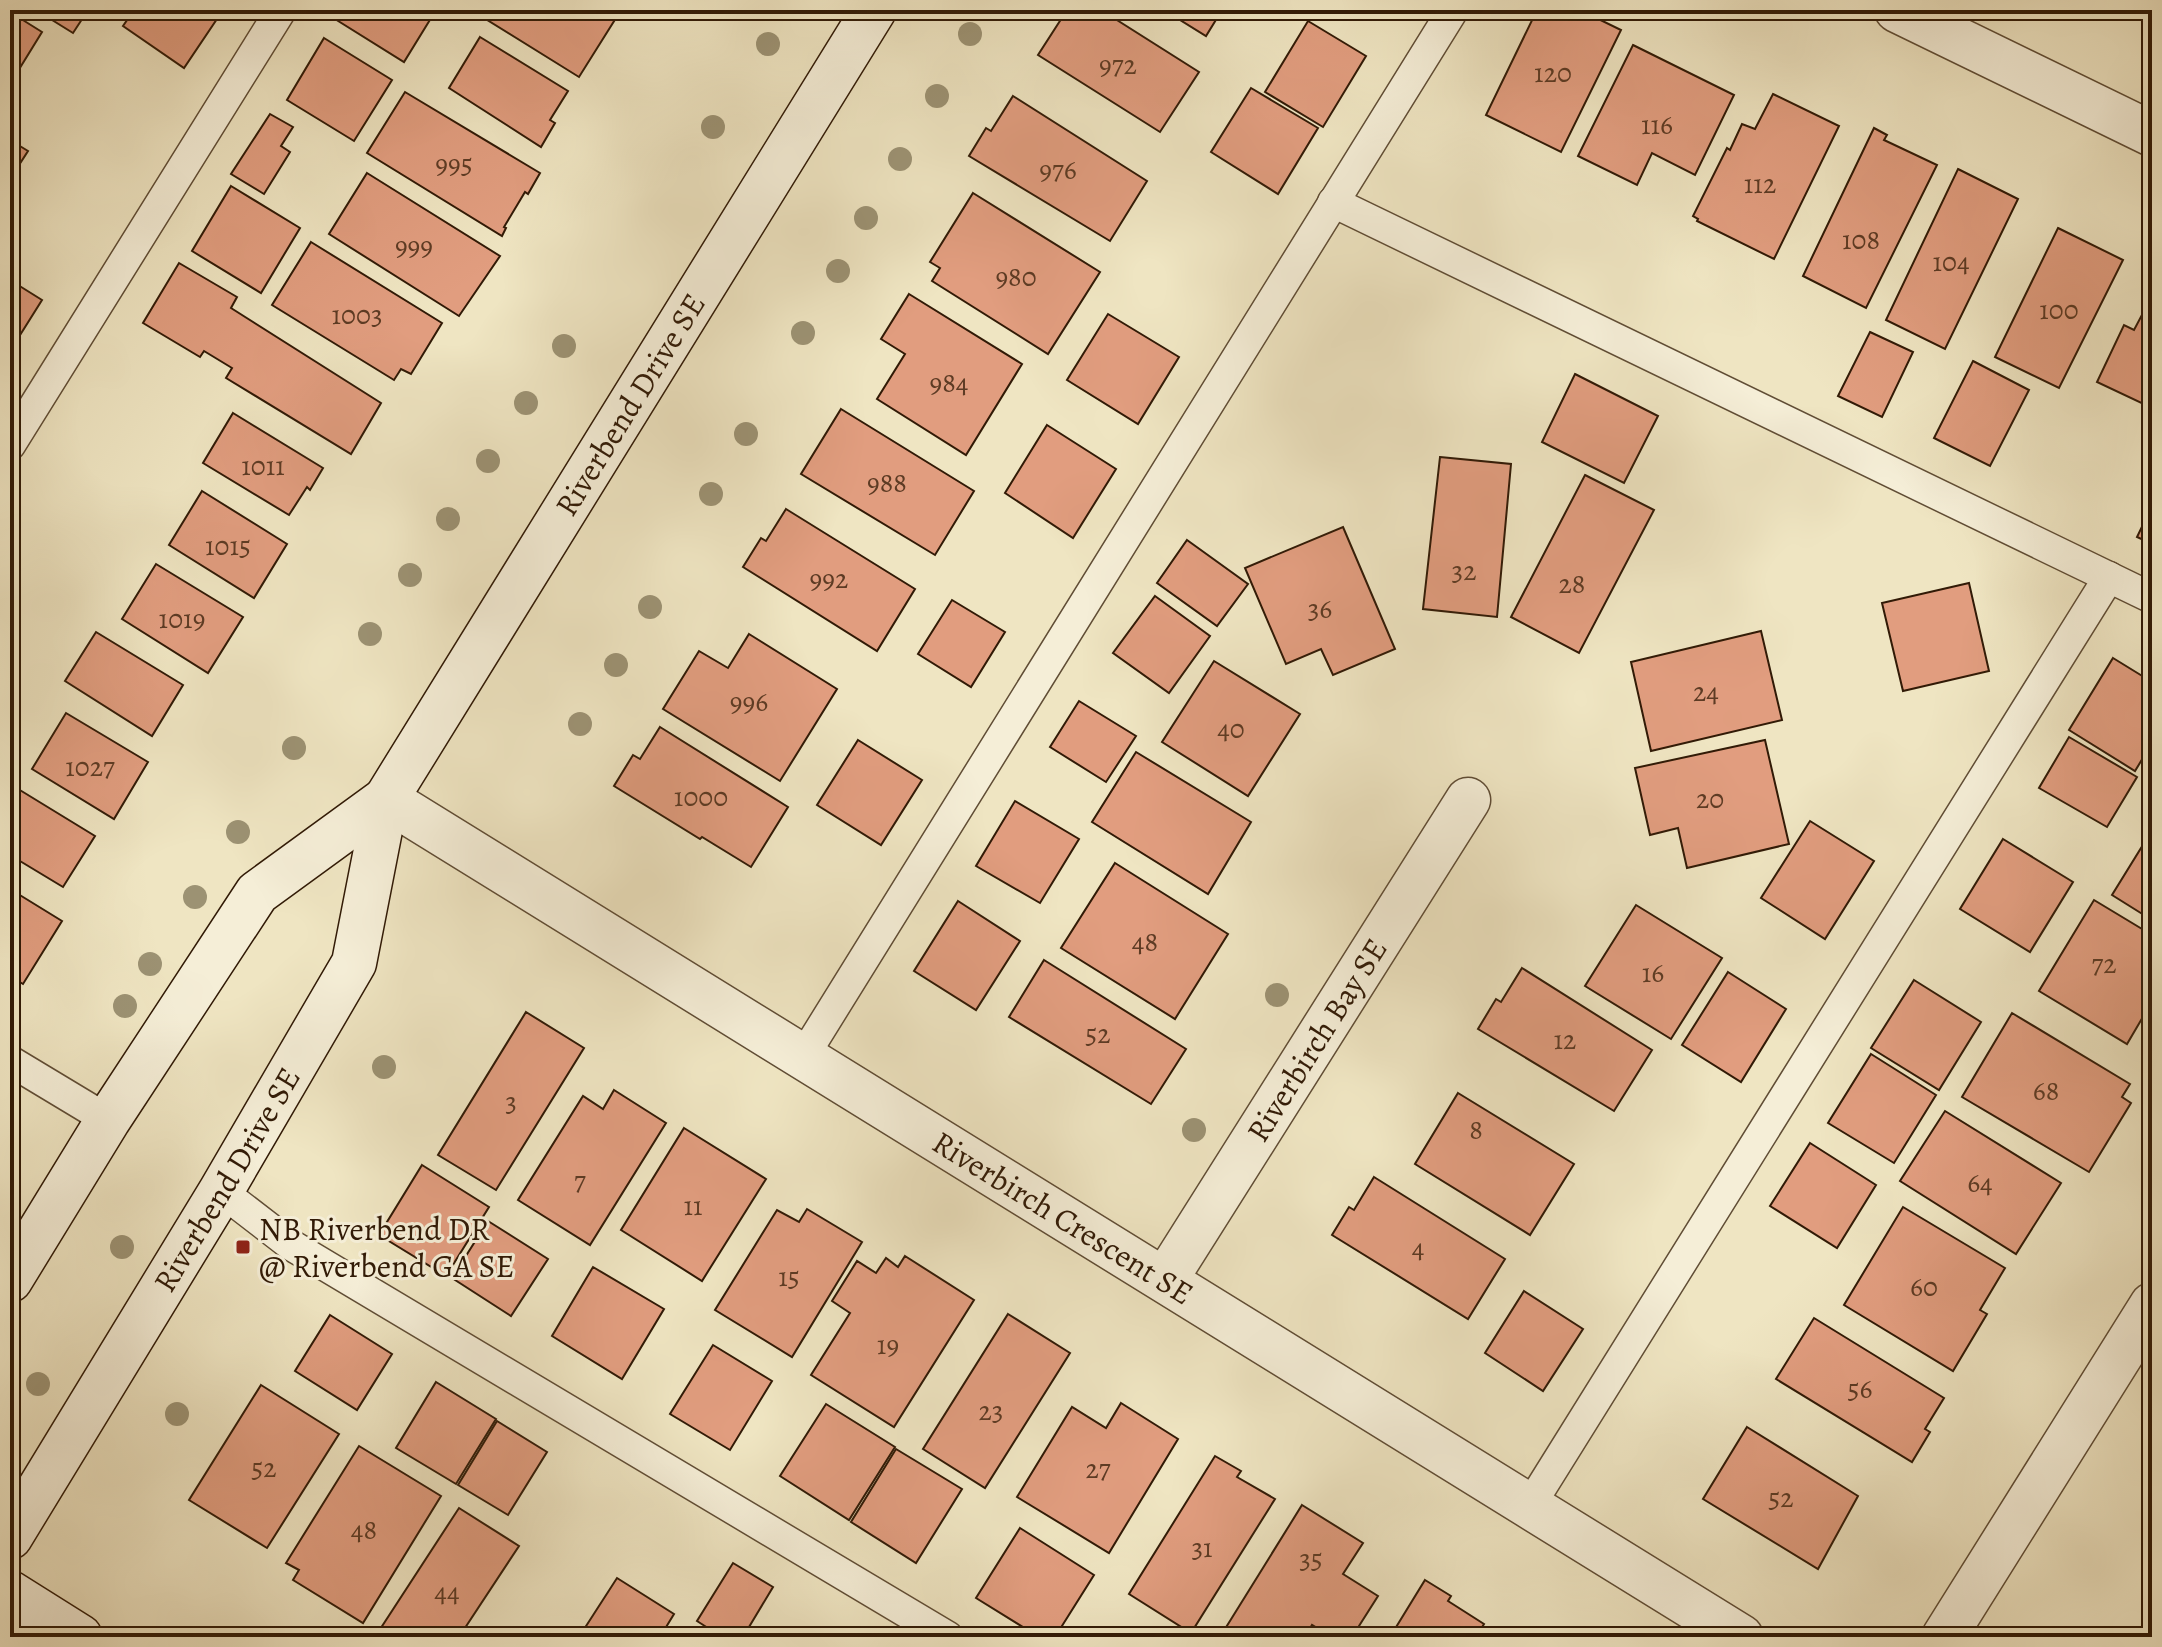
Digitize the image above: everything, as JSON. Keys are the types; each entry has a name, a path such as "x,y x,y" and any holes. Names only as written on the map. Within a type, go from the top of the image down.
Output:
{"street":[{"name":"Riverbend Drive SE","path":"10,1537 221,1191 354,963 386,799 874,10"},
{"path":"1897,10 2152,134"},
{"name":"Riverbend Drive SE","path":"10,1280 108,1120 257,893 386,799"},
{"name":"Riverbirch Crescent SE","path":"386,799 1741,1637"},
{"name":"Riverbirch Bay SE","path":"1165,1280 1468,800"},
{"path":"1944,1637 2152,1305"},
{"path":"10,1593 80,1637"}],"lane":[{"path":"10,445 281,10"},
{"path":"803,1057 1453,10"},
{"path":"1333,202 2152,598"},
{"path":"1529,1507 2109,577"},
{"path":"10,1061 108,1120"},
{"path":"221,1191 291,1245 948,1637"}],"building":[{"path":"36,10 88,10 73,33"},
{"path":"134,10 223,10 184,68 123,26"},
{"path":"341,10 436,10 404,62 335,19"},
{"path":"477,10 604,10 616,18 579,77 476,13"},
{"path":"1067,10 1101,10 1199,72 1160,132 1038,55"},
{"path":"1164,10 1222,10 1206,36"},
{"path":"1537,10 1580,10 1621,30 1561,152 1486,115"},
{"path":"10,12 42,32 10,84"},
{"path":"1308,21 1366,56 1323,127 1265,92"},
{"path":"480,37 568,91 550,120 555,123 541,147 449,88"},
{"path":"324,38 392,80 354,141 287,100"},
{"path":"1633,45 1734,95 1695,175 1652,153 1637,185 1578,156"},
{"path":"1251,88 1318,128 1278,194 1211,152"},
{"path":"405,92 540,173 528,194 525,192 502,236 367,153"},
{"path":"1773,94 1839,126 1774,259 1697,221 1693,216 1742,124 1755,129"},
{"path":"1013,96 1147,181 1110,241 969,156 986,128 991,131"},
{"path":"270,114 293,127 281,146 290,152 264,194 231,174"},
{"path":"1874,128 1887,135 1884,140 1937,165 1866,308 1803,276"},
{"path":"10,140 28,151 10,179"},
{"path":"1958,169 2018,199 1945,349 1886,320"},
{"path":"367,173 500,256 459,316 329,234"},
{"path":"231,186 300,228 261,293 192,251"},
{"path":"973,193 1100,272 1048,354 932,281 940,268 930,262"},
{"path":"2058,228 2123,260 2059,388 1995,357"},
{"path":"311,242 442,323 411,374 401,369 394,380 272,305"},
{"path":"179,263 237,297 231,308 381,403 351,454 226,378 232,368 204,351 200,357 143,323"},
{"path":"10,280 42,300 10,351"},
{"path":"909,294 1022,364 966,455 877,399 905,354 881,339"},
{"path":"2152,296 2152,408 2097,382 2124,325 2134,330"},
{"path":"1108,314 1179,357 1138,424 1067,380"},
{"path":"1870,332 1913,352 1882,417 1838,396"},
{"path":"1973,361 2029,390 1990,466 1934,438"},
{"path":"1575,374 1658,416 1624,483 1542,442"},
{"path":"841,409 974,491 935,555 801,474"},
{"path":"233,413 323,468 289,515 203,463"},
{"path":"1047,425 1116,469 1073,538 1005,493"},
{"path":"1440,457 1511,464 1497,617 1423,609"},
{"path":"1585,475 1654,510 1579,653 1511,617"},
{"path":"202,491 287,544 254,598 169,545"},
{"path":"2152,506 2152,544 2137,537"},
{"path":"786,509 915,589 877,651 743,567 761,538 766,541"},
{"path":"1343,527 1395,649 1333,675 1321,649 1286,664 1245,568"},
{"path":"1187,540 1248,584 1217,626 1157,583"},
{"path":"156,564 243,617 208,673 122,619"},
{"path":"1969,583 1989,671 1903,691 1882,603"},
{"path":"1155,596 1210,636 1169,693 1113,653"},
{"path":"952,600 1005,632 971,687 918,654"},
{"path":"1761,631 1782,720 1651,751 1631,662"},
{"path":"96,632 183,685 152,736 65,681"},
{"path":"749,634 837,689 780,781 663,709 699,651 728,668"},
{"path":"2113,658 2152,682 2152,743 2135,771 2069,730"},
{"path":"1214,661 1300,714 1248,796 1162,742"},
{"path":"1079,701 1136,736 1106,782 1050,747"},
{"path":"66,713 148,762 114,819 32,769"},
{"path":"660,727 788,807 751,867 614,786 633,755 640,759"},
{"path":"2069,737 2137,777 2107,827 2039,788"},
{"path":"858,740 922,780 881,845 817,805"},
{"path":"1765,740 1789,844 1687,868 1678,828 1650,835 1635,768"},
{"path":"1136,752 1251,822 1208,894 1092,822"},
{"path":"10,784 95,836 63,887 10,855"},
{"path":"1015,801 1079,839 1040,903 976,866"},
{"path":"1810,821 1874,861 1825,939 1761,898"},
{"path":"2003,839 2073,882 2030,952 1960,909"},
{"path":"2146,840 2152,844 2152,920 2112,895"},
{"path":"1115,863 1228,934 1175,1019 1061,948"},
{"path":"10,889 62,921 23,984 10,976"},
{"path":"2094,900 2152,935 2152,1013 2147,1010 2127,1044 2039,991"},
{"path":"958,901 1020,941 976,1010 914,971"},
{"path":"1636,905 1722,958 1671,1039 1585,986"},
{"path":"1044,960 1186,1049 1151,1104 1009,1017"},
{"path":"1522,968 1652,1050 1614,1111 1478,1029 1496,999 1501,1002"},
{"path":"1728,972 1786,1009 1741,1082 1682,1045"},
{"path":"1914,980 1981,1022 1939,1090 1871,1048"},
{"path":"526,1012 584,1048 496,1190 438,1155"},
{"path":"2012,1013 2130,1084 2122,1097 2131,1103 2089,1172 1962,1097"},
{"path":"1871,1054 1936,1095 1894,1163 1828,1123"},
{"path":"614,1090 666,1123 590,1245 518,1200 583,1096 603,1109"},
{"path":"1458,1093 1574,1164 1530,1235 1415,1164"},
{"path":"1945,1111 2061,1183 2016,1254 1900,1181"},
{"path":"684,1128 766,1179 702,1281 621,1230"},
{"path":"1810,1143 1876,1185 1837,1248 1770,1206"},
{"path":"422,1165 489,1207 446,1276 379,1235"},
{"path":"1374,1177 1505,1259 1468,1319 1332,1235 1349,1207 1354,1210"},
{"path":"1903,1207 2005,1268 1980,1310 1987,1314 1953,1371 1844,1305"},
{"path":"807,1209 862,1242 792,1357 715,1310 777,1210 799,1222"},
{"path":"488,1221 548,1259 511,1316 452,1278"},
{"path":"905,1256 974,1300 894,1427 811,1375 850,1313 832,1301 857,1261 876,1273 886,1258 898,1267"},
{"path":"593,1267 664,1309 622,1379 552,1336"},
{"path":"1524,1291 1583,1329 1543,1391 1485,1353"},
{"path":"1008,1314 1070,1353 985,1488 923,1449"},
{"path":"330,1315 392,1354 357,1410 295,1371"},
{"path":"1814,1318 1944,1398 1925,1429 1930,1432 1912,1462 1776,1379"},
{"path":"713,1345 772,1381 730,1450 670,1414"},
{"path":"436,1382 496,1419 456,1484 396,1448"},
{"path":"261,1385 339,1434 267,1548 189,1500"},
{"path":"1121,1403 1178,1439 1109,1553 1017,1497 1072,1407 1106,1428"},
{"path":"826,1404 895,1447 849,1520 780,1476"},
{"path":"497,1421 547,1452 508,1515 458,1485"},
{"path":"1747,1427 1858,1496 1818,1569 1703,1499"},
{"path":"359,1446 441,1496 363,1623 293,1580 299,1570 286,1563"},
{"path":"896,1449 962,1489 916,1563 851,1522"},
{"path":"1215,1456 1241,1471 1237,1477 1275,1499 1191,1633 1129,1594"},
{"path":"1302,1505 1363,1543 1343,1574 1378,1596 1352,1637 1332,1637 1312,1625 1305,1637 1220,1637"},
{"path":"459,1508 519,1546 459,1637 375,1637"},
{"path":"1020,1528 1094,1575 1055,1637 1039,1637 976,1598"},
{"path":"733,1563 773,1587 743,1637 722,1637 697,1621"},
{"path":"617,1578 674,1614 660,1637 579,1637"},
{"path":"1425,1580 1451,1596 1448,1601 1484,1624 1476,1637 1390,1637"}],"place":[{"name":"NB Riverbend DR @ Riverbend GA SE","path":"243,1247"}]}
